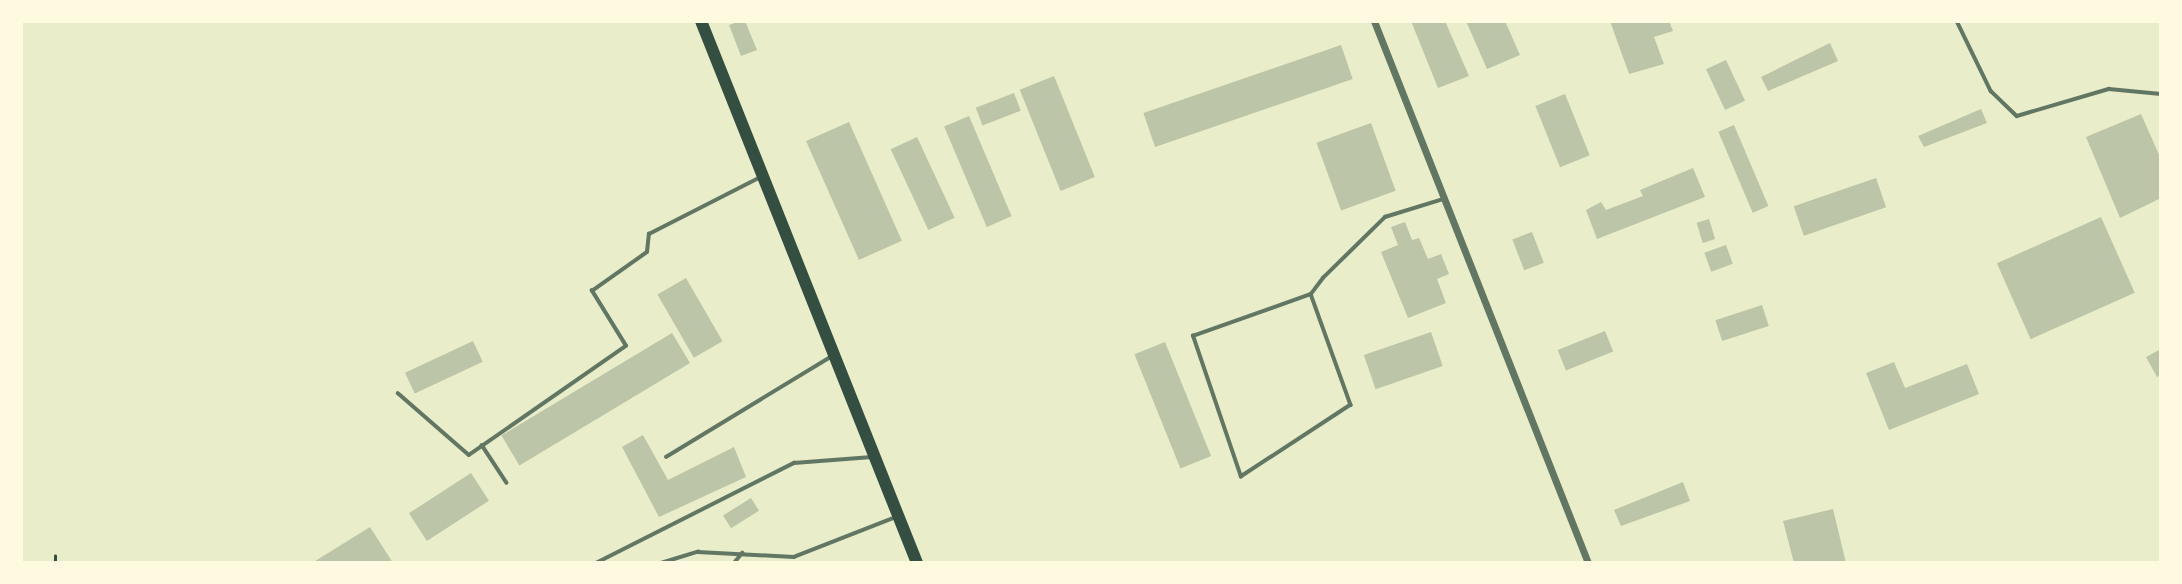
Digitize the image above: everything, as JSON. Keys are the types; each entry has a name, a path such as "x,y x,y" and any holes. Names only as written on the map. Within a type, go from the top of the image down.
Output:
{"main road":[{"path":"701,21 916,563"}],"street":[{"path":"1374,21 1588,563"}],"lane":[{"path":"1957,21 1991,91 2018,116 2109,89 2161,94"},
{"path":"398,393 469,455 626,346 592,291 647,252 649,234 763,176"},
{"path":"1311,294 1351,405 1241,477 1193,336 1311,294 1322,278 1385,217 1444,199"},
{"path":"666,457 834,355"},
{"path":"482,445 507,483"},
{"path":"596,563 794,463 874,457"},
{"path":"661,563 698,552 794,557 898,516"},
{"path":"734,563 742,554"}],"path":[{"path":"55,556 55,563"}],"building":[{"path":"745,21 757,50 741,56 729,25"},
{"path":"1411,21 1445,21 1469,76 1438,88"},
{"path":"1466,21 1505,21 1520,55 1487,69"},
{"path":"1610,21 1669,21 1673,31 1654,37 1664,64 1629,74"},
{"path":"1830,43 1838,61 1768,91 1761,77"},
{"path":"1341,45 1353,79 1155,147 1143,113"},
{"path":"1726,60 1745,101 1725,110 1706,69"},
{"path":"1054,76 1095,177 1061,191 1020,90"},
{"path":"1014,93 1021,111 983,125 976,108"},
{"path":"1565,94 1590,155 1560,167 1535,106"},
{"path":"1981,109 1987,123 1924,147 1918,136"},
{"path":"2141,114 2161,159 2161,198 2120,218 2086,137"},
{"path":"969,116 1012,216 987,227 944,127"},
{"path":"849,122 902,241 859,260 806,141"},
{"path":"1371,123 1396,191 1341,210 1316,143"},
{"path":"1734,125 1768,206 1753,213 1718,132"},
{"path":"917,137 955,218 928,230 891,149"},
{"path":"1693,168 1705,197 1597,239 1586,210 1601,202 1606,210 1643,196 1640,190"},
{"path":"1876,178 1886,207 1804,236 1794,206"},
{"path":"2101,217 2135,293 2031,339 1997,263"},
{"path":"1709,219 1715,239 1703,243 1697,223"},
{"path":"1405,222 1412,240 1419,238 1428,259 1441,254 1449,274 1437,279 1446,303 1408,318 1381,252 1398,245 1391,227"},
{"path":"1532,232 1544,263 1524,270 1512,240"},
{"path":"1726,245 1733,264 1711,272 1704,253"},
{"path":"686,278 722,341 694,358 657,294"},
{"path":"1762,305 1769,326 1722,341 1715,320"},
{"path":"1605,331 1613,351 1566,371 1558,350"},
{"path":"1431,332 1443,366 1376,389 1364,355"},
{"path":"672,333 690,363 519,465 501,435"},
{"path":"473,341 483,362 415,394 405,373"},
{"path":"1165,342 1211,456 1180,468 1134,354"},
{"path":"2161,349 2161,375 2157,377 2146,357"},
{"path":"1894,362 1905,388 1967,364 1979,394 1889,430 1866,373"},
{"path":"643,435 668,480 734,447 746,477 659,517 622,447"},
{"path":"471,473 489,501 427,541 409,513"},
{"path":"1683,482 1690,501 1621,526 1614,510"},
{"path":"751,498 759,511 731,528 723,515"},
{"path":"1833,509 1846,563 1794,563 1783,521"},
{"path":"370,527 393,563 312,563"}]}
